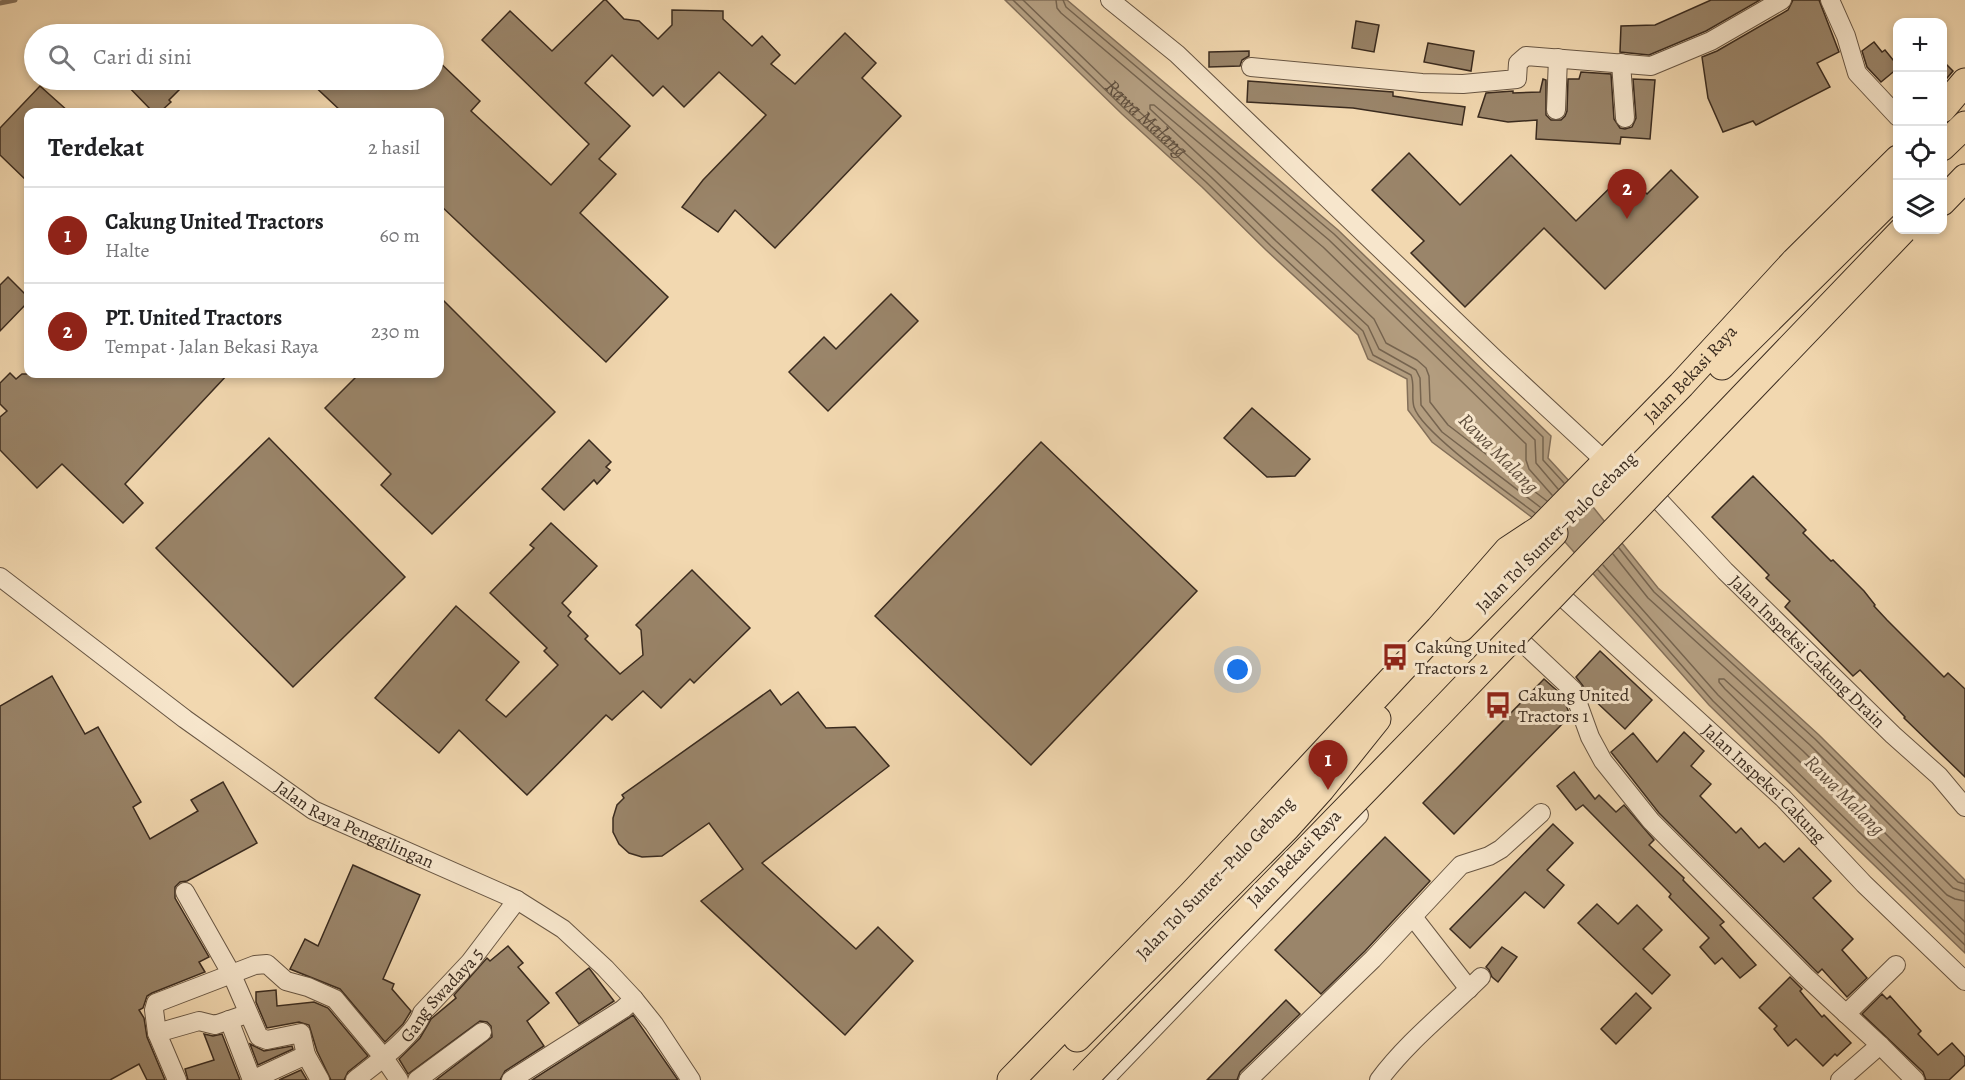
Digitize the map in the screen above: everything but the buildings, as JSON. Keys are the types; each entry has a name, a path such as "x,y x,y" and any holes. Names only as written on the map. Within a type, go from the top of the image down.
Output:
{"highway":[{"path":"1947,104 1965,82"},
{"path":"1947,142 1965,125"},
{"name":"Jalan Bekasi Raya","path":"1011,1080 1200,886 1439,629 1508,550 1540,530 1681,386 1795,261 1893,164"},
{"path":"1947,184 1965,167"},
{"path":"1947,197 1965,178"},
{"name":"Jalan Tol Sunter–Pulo Gebang","path":"1017,1080 1606,481 1893,197"},
{"path":"1083,1080 1430,723 1899,234"},
{"name":"Jalan Bekasi Raya","path":"1076,1080 1570,586 1624,530 1645,500 1912,234"},
{"path":"1035,1080 1286,828 1321,789 1400,689"}],"street":[{"path":"1110,0 1177,54 1496,360 1564,422 1598,469"},
{"path":"1251,67 1422,83 1462,84 1517,79 1518,63 1526,56 1651,66 1711,41 1782,0"},
{"path":"1830,0 1846,36 1857,73 1893,112"},
{"path":"1556,110 1558,58"},
{"path":"1621,63 1625,118"},
{"name":"Jalan Inspeksi Cakung Drain","path":"1645,500 1725,571 1893,735 1939,776 1965,807"},
{"name":"Jalan Raya Penggilingan","path":"0,577 185,719 313,810 517,900 574,938 634,999 654,1024 691,1080"},
{"name":"Jalan Bekasi Raya","path":"1104,1080 1522,643 1570,586"},
{"name":"Jalan Inspeksi Cakung","path":"1570,586 1783,798 1864,884 1965,981"},
{"path":"1522,643 1573,690 1590,737 1603,761 1651,821 1805,976 1915,1080"},
{"path":"1248,1080 1373,959 1461,865 1489,856 1501,849 1541,813"},
{"path":"185,892 232,975 259,1037 263,1040 301,1033 306,1055 320,1080"},
{"name":"Gang Swadaya 5","path":"355,1080 402,1041 420,1020 422,1013 470,962 517,900"},
{"path":"1379,1080 1429,1026 1475,983 1413,917"},
{"path":"177,1080 157,1033 154,1010 156,1003 255,965 267,964 286,981 308,987 335,999 384,1058 399,1080"},
{"path":"1846,1014 1896,965"},
{"path":"511,1080 634,999"},
{"path":"157,1033 199,1021 215,1025 249,1013"},
{"path":"229,1020 252,1080 306,1055"},
{"path":"417,1080 482,1032"},
{"path":"1840,1080 1880,1045"}],"water":[{"name":"Rawa Malang","path":"1005,0 1067,0 1338,230 1551,436 1548,458 1593,507 1658,588 1819,735 1965,880 1965,953 1709,705 1566,543 1432,442 1408,410 1407,379 1368,359 1358,335 1122,114"}],"waterway":[{"path":"0,3 15,0"}],"place":[{"name":"PT. United Tractors","path":"1627,219"},
{"name":"Cakung United Tractors 2","path":"1395,657"},
{"name":"Cakung United Tractors 1","path":"1498,705"},
{"name":"Cakung United Tractors","path":"1328,790"}]}
